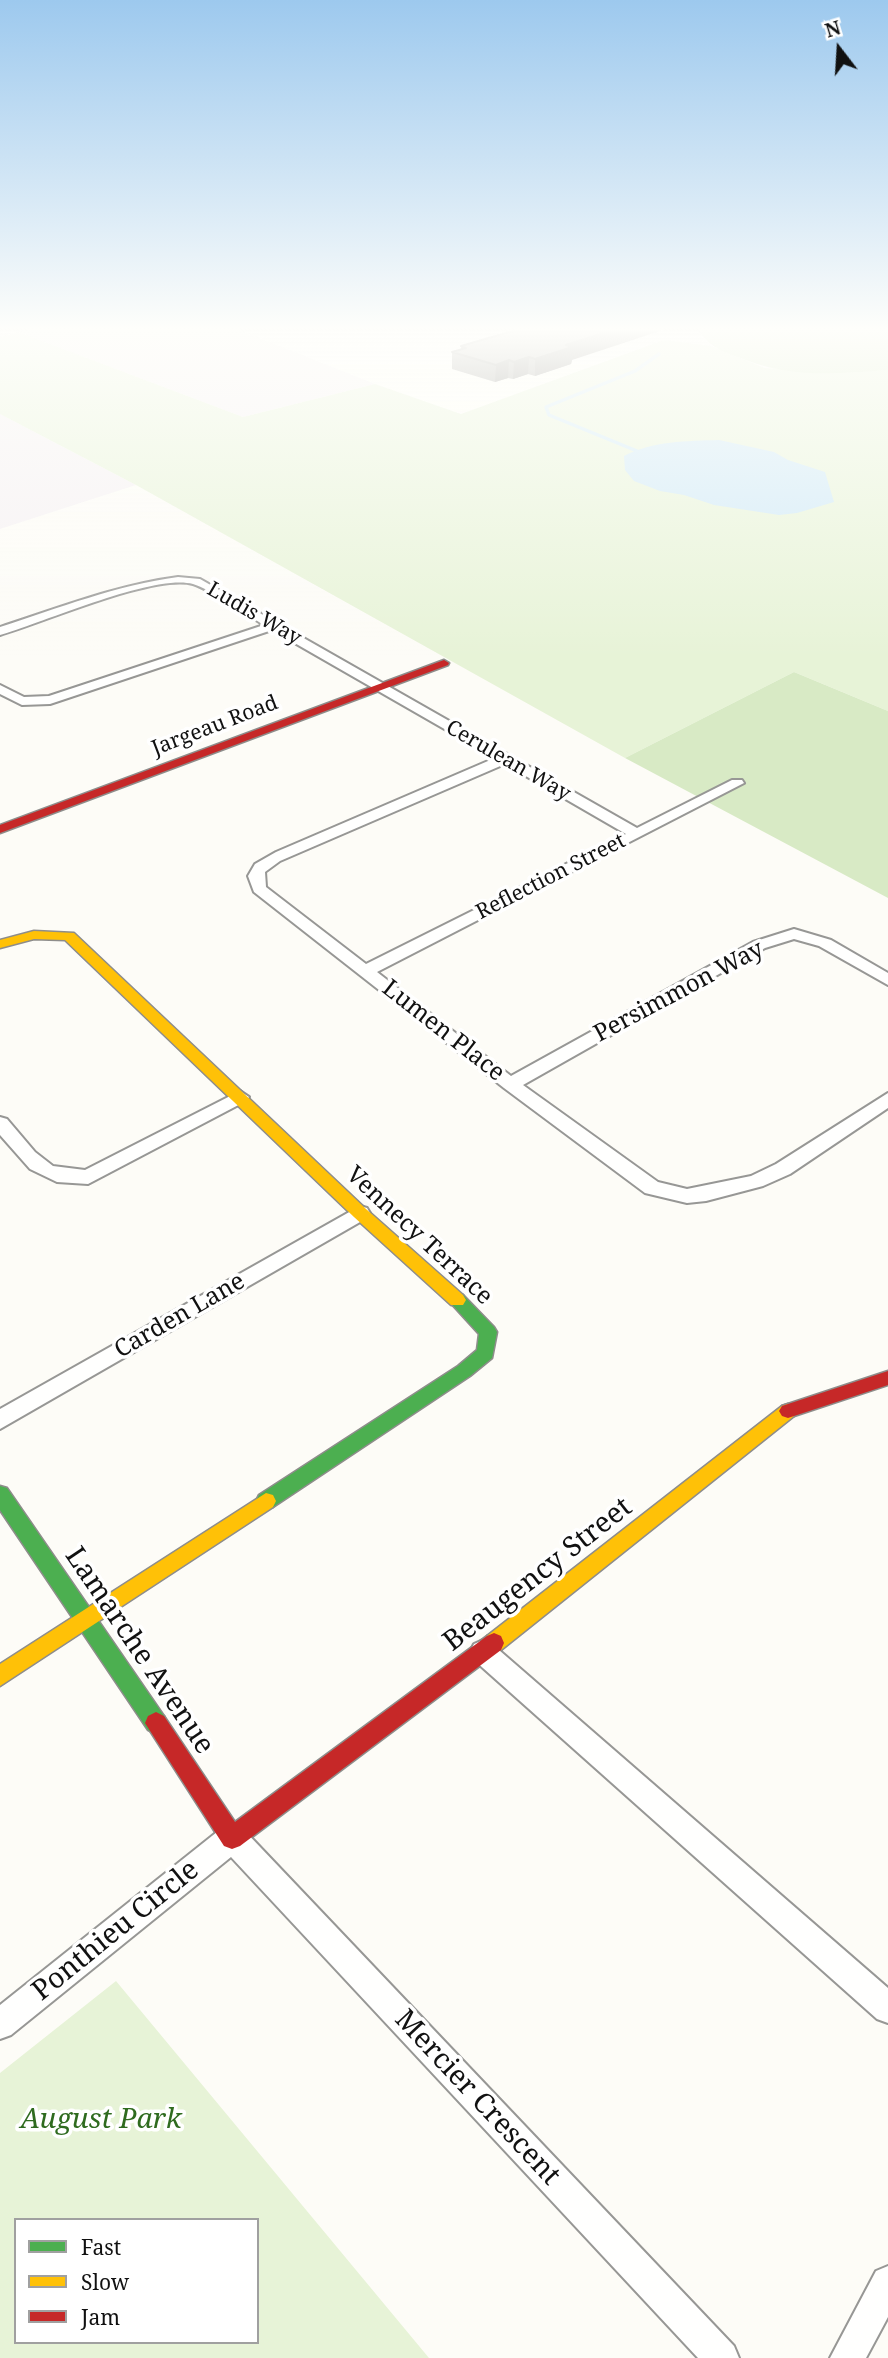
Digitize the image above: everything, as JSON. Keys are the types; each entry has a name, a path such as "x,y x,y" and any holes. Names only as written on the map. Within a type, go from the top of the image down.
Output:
{"street":[{"name":"Ludis Way","path":"0,631 148,584 183,579 208,586 380,686"},
{"path":"0,689 22,701 50,700 275,625"},
{"name":"Jargeau Road","path":"0,830 444,663"},
{"name":"Cerulean Way","path":"380,686 637,834"},
{"name":"Lumen Place","path":"505,759 263,864 256,872 255,879 259,889 510,1084 652,1188 687,1196 756,1181 783,1169 888,1099"},
{"name":"Reflection Street","path":"366,971 737,783"},
{"name":"Vennecy Terrace","path":"0,944 25,935 48,933 69,936 360,1213 471,1312 488,1332 486,1353 464,1371 87,1619"},
{"name":"Persimmon Way","path":"510,1084 760,945 794,934 825,943 888,981"},
{"path":"0,1123 44,1172 66,1179 88,1177 240,1097"},
{"name":"Carden Lane","path":"0,1420 360,1213"},
{"name":"Beaugency Street","path":"232,1838 483,1652 783,1413 888,1378"},
{"name":"Lamarche Avenue","path":"0,1494 87,1619 232,1838"},
{"path":"0,1676 87,1619"},
{"path":"483,1652 888,2008"},
{"name":"Ponthieu Circle","path":"0,2024 232,1838"},
{"name":"Mercier Crescent","path":"232,1838 722,2358"},
{"path":"847,2358 888,2283"}],"shaded area":[{"path":"0,438 46,438 136,485 0,529"}],"green space":[{"path":"46,438 888,438 888,711 794,672 625,758 136,485"},
{"path":"794,672 888,711 888,898 625,758"},
{"name":"August Park","path":"116,1981 429,2358 0,2358 0,2073"}],"water":[{"path":"719,440 774,452 788,460 825,472 834,502 797,513 779,515 714,505 684,495 660,491 634,481 625,470 624,456 647,447"}],"waterway":[{"path":"605,438 637,451"}],"traffic: fast":[{"path":"266,1501 464,1371 486,1353 488,1332 457,1300"},
{"path":"0,1494 156,1723"}],"traffic: slow":[{"path":"0,944 34,935 69,936 360,1213 457,1300"},
{"path":"494,1643 788,1411"},
{"path":"0,1676 266,1501"}],"traffic: jam":[{"path":"0,829 444,663"},
{"path":"788,1411 888,1378"},
{"path":"156,1723 232,1838 494,1643"}]}
